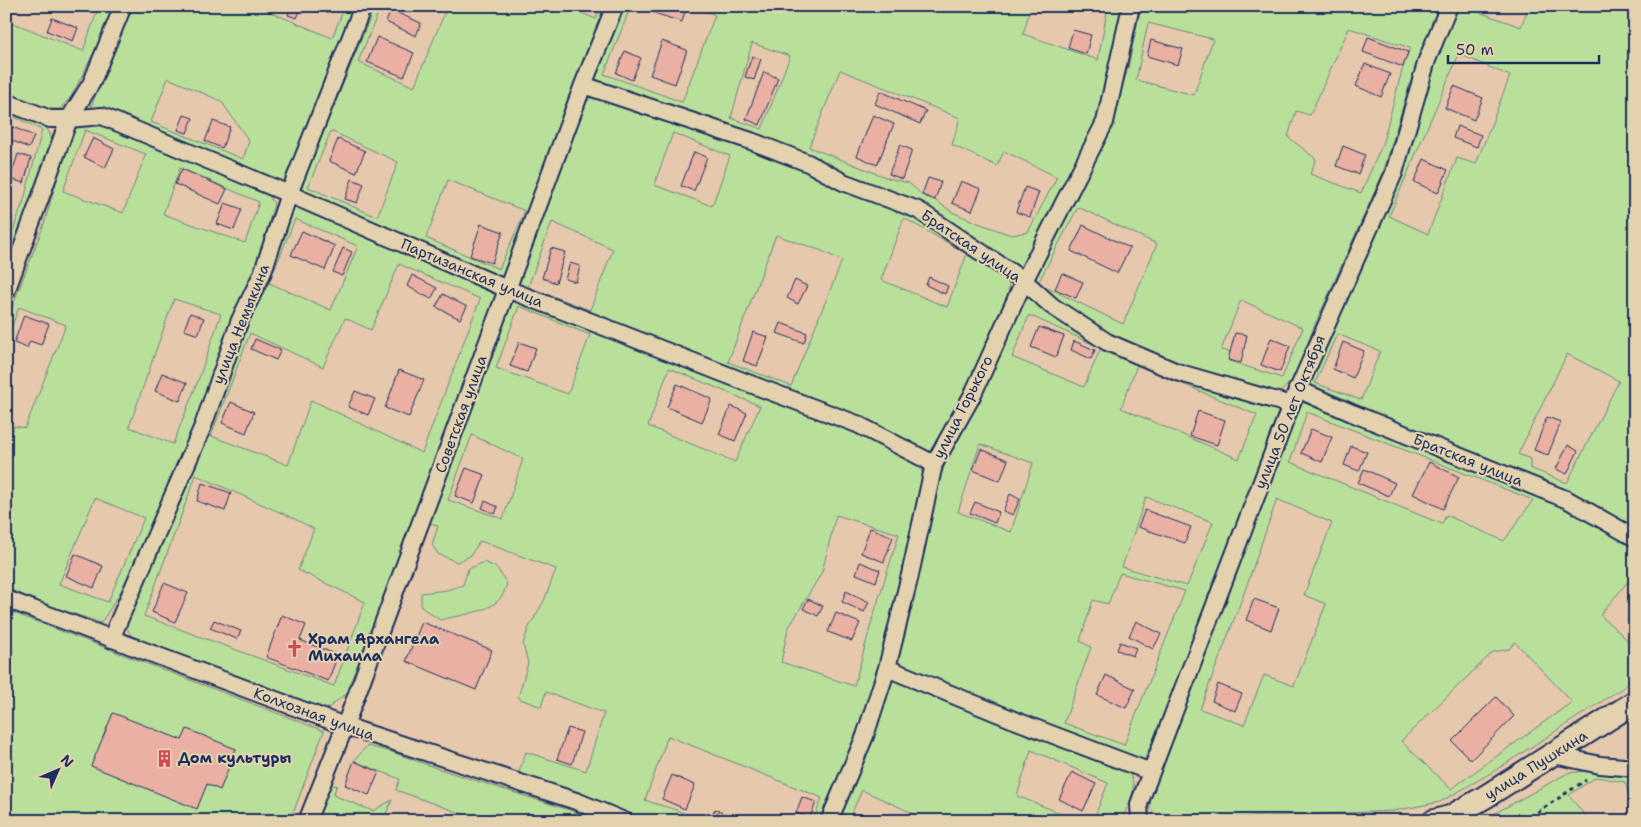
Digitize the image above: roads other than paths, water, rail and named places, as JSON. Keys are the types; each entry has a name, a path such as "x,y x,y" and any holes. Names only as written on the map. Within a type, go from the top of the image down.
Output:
{"main road":[{"name":"улица Пушкина","path":"1434,821 1457,813 1635,702"}],"street":[{"path":"6,292 69,119 92,82 123,6"},
{"name":"улица Немыкина","path":"111,639 202,426 240,320 262,274 289,194 363,6"},
{"name":"Советская улица","path":"307,821 345,726 583,84 614,6"},
{"name":"улица Горького","path":"828,821 865,736 887,668 910,575 934,464 972,396 1024,282 1105,122 1131,6"},
{"name":"улица 50 лет Октября","path":"1140,821 1139,804 1297,389 1394,173 1427,60 1449,6"},
{"name":"Братская улица","path":"583,84 751,141 808,163 843,182 918,210 1024,282 1052,306 1107,342 1177,372 1291,405"},
{"name":"Партизанская улица","path":"6,102 50,119 102,116 289,194 507,289 857,424 934,464"},
{"name":"Братская улица","path":"1297,389 1568,500 1635,538"},
{"name":"Колхозная улица","path":"6,599 345,726 576,801 624,821"},
{"path":"887,668 1014,720 1151,772"},
{"path":"1554,754 1607,765 1635,768"}],"place":[{"name":"Храм Архангела Михаила","path":"294,648"},
{"name":"Дом культуры","path":"164,758"}]}
